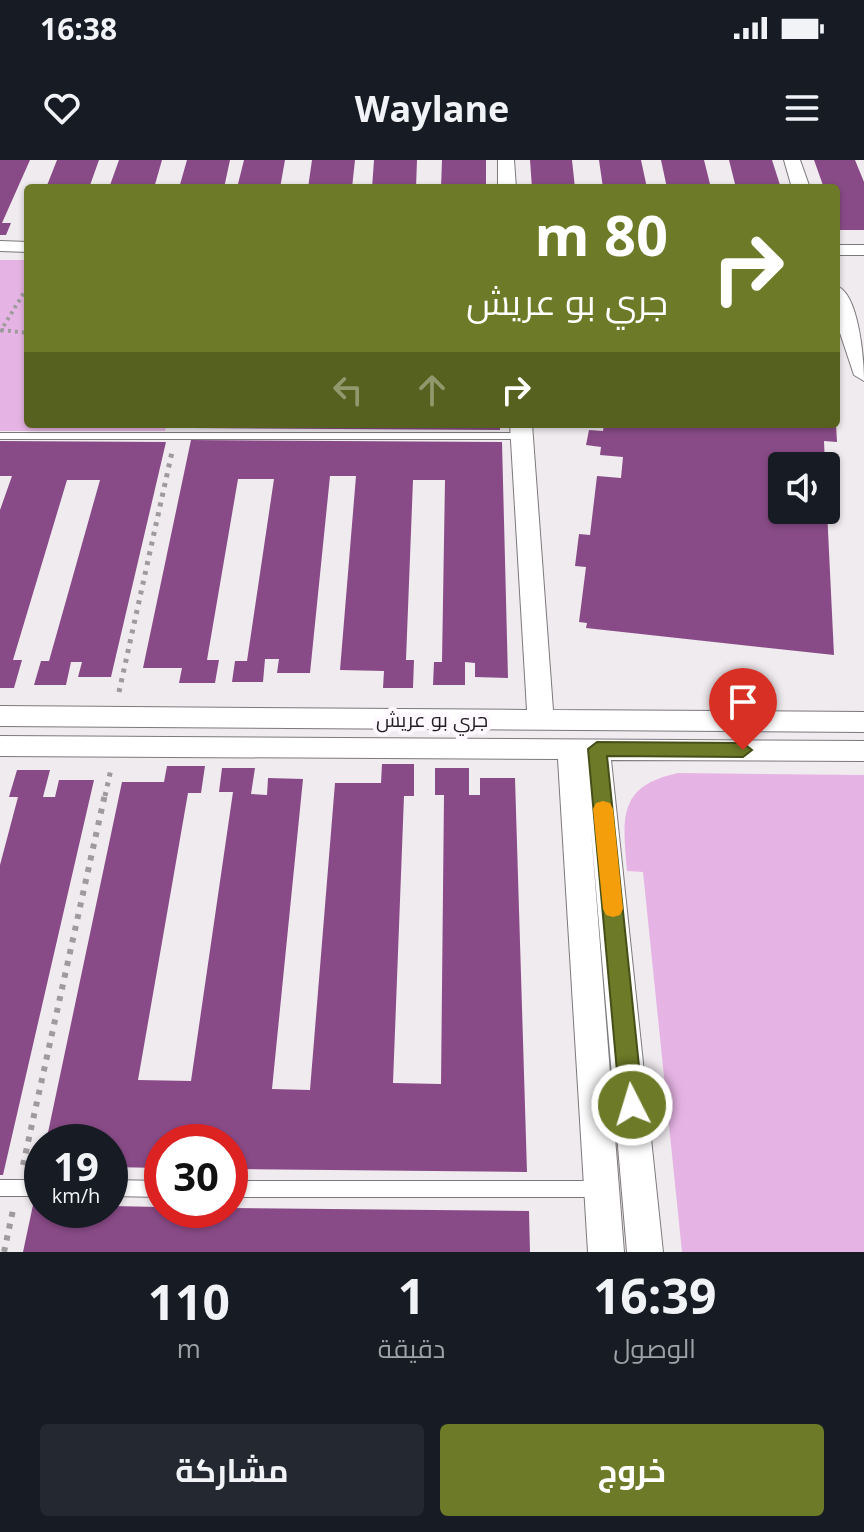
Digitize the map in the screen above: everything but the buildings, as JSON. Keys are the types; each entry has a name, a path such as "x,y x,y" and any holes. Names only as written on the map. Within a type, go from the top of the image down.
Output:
{"street":[{"path":"506,160 507,184"},
{"path":"792,160 800,184"},
{"path":"0,246 24,247"},
{"path":"840,250 864,250"},
{"path":"840,304 864,375"},
{"path":"522,430 541,720"},
{"name":"جري بو عريش","path":"0,716 864,722"},
{"name":"جري بو عريش","path":"0,746 864,751"},
{"path":"584,749 606,1252"},
{"path":"584,749 645,1252"}],"lane":[{"path":"0,436 522,430"},
{"path":"0,1188 24,1188"},
{"path":"248,1189 602,1189"}],"path":[{"path":"24,292 0,330 24,333"},
{"path":"114,717 176,435"},
{"path":"4,1252 116,747"}],"shaded area":[{"path":"0,260 24,260 24,428 166,428 165,431 0,431"},
{"path":"678,773 864,775 864,1252 682,1252 643,872 627,871 625,836 625,821 634,796 658,779"}],"slow traffic":[{"path":"603,809 613,909"}],"route":[{"path":"632,1105 597,749 743,750"}]}
